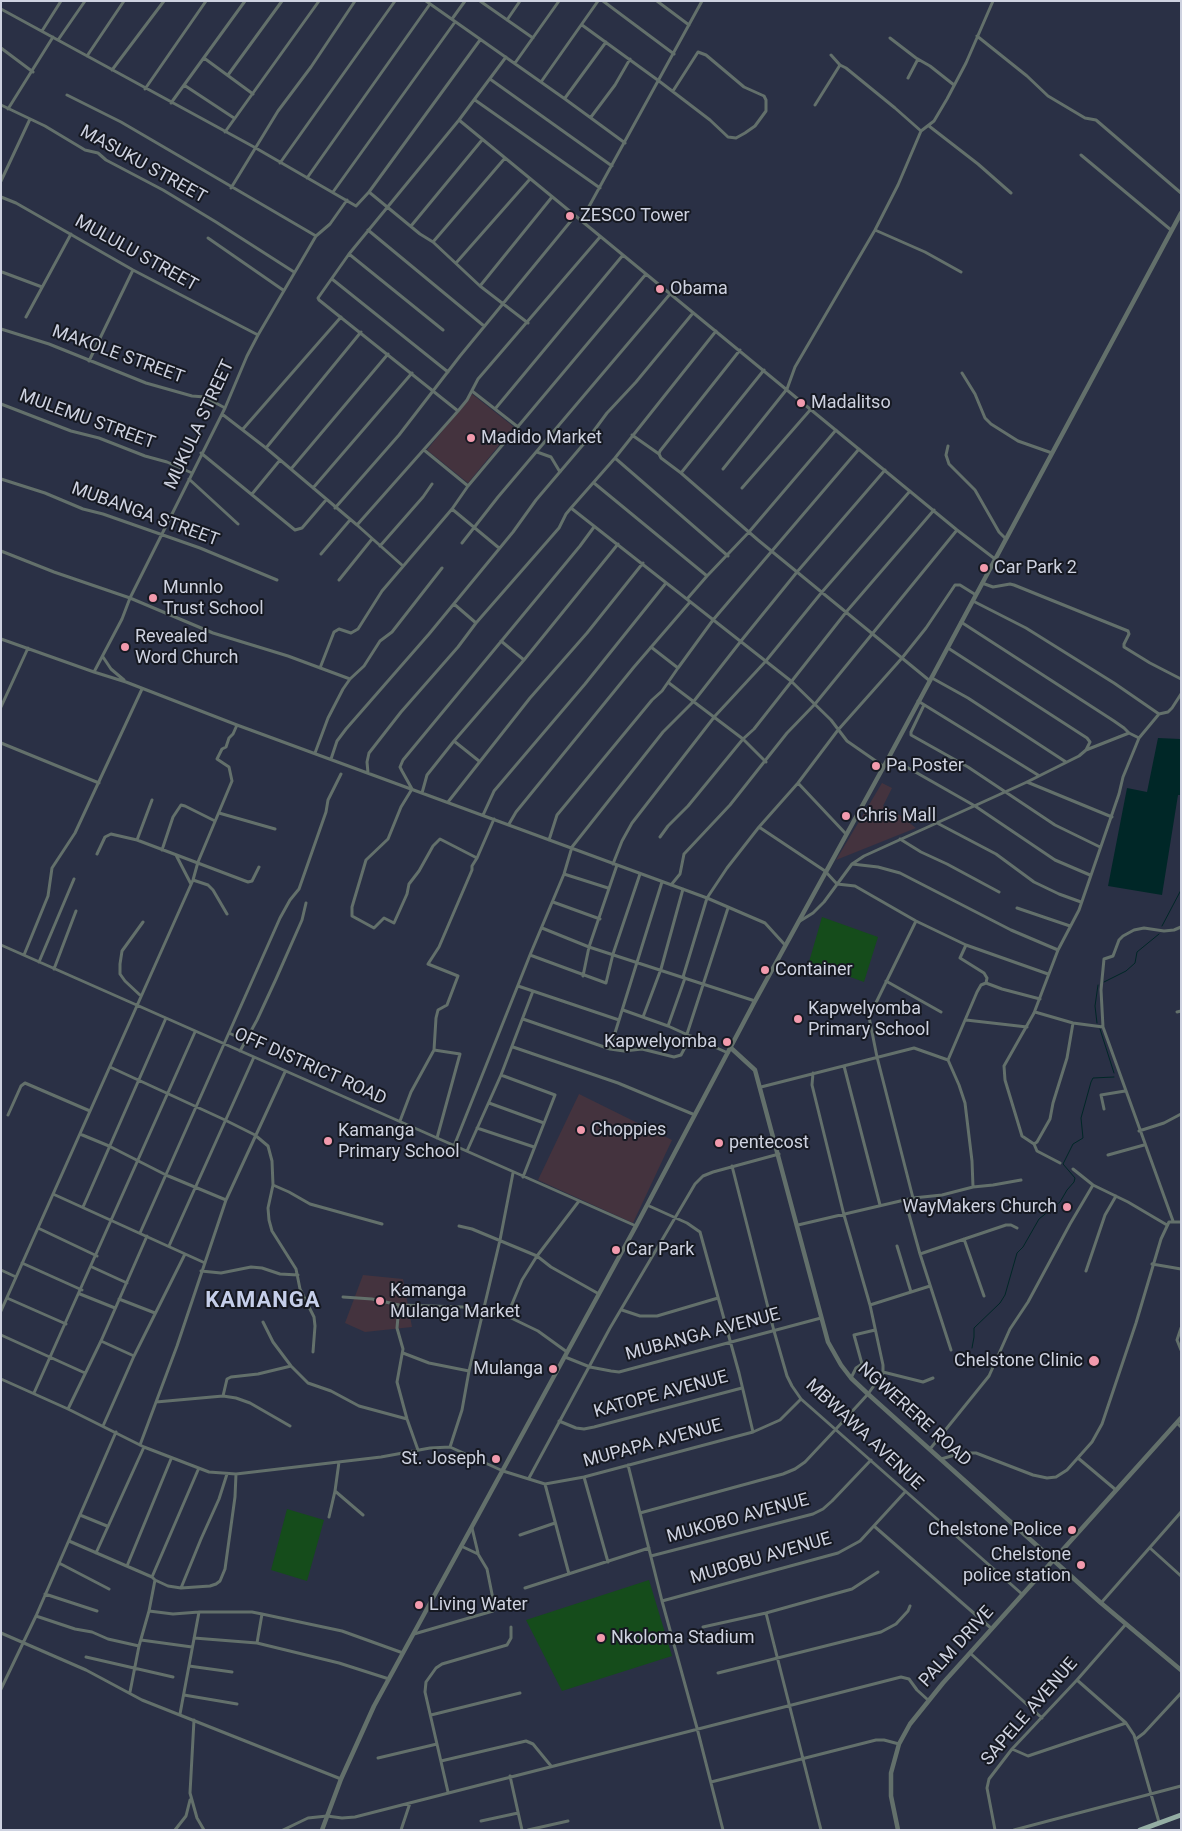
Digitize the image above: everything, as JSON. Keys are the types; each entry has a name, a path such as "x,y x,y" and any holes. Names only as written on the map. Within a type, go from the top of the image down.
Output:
{"main road":[{"path":"1140,1830 1181,1814"}],"street":[{"path":"42,31 61,1"},
{"path":"58,40 85,1"},
{"path":"87,56 124,1"},
{"path":"112,70 164,1"},
{"path":"145,89 206,1"},
{"path":"171,103 244,1"},
{"path":"228,75 282,1"},
{"path":"225,132 319,1"},
{"path":"231,188 254,148 355,1"},
{"path":"280,163 395,1"},
{"path":"334,192 454,21 465,1"},
{"path":"480,1 533,38"},
{"path":"507,20 520,1"},
{"path":"515,63 559,1"},
{"path":"541,82 598,1"},
{"path":"603,1 674,54"},
{"path":"657,1 690,25"},
{"path":"581,221 702,1"},
{"path":"723,469 787,389 795,367 875,230 898,185 921,131 929,126 938,116 993,1"},
{"path":"307,178 428,2 565,98 625,143"},
{"path":"1,8 358,206 480,40"},
{"path":"582,25 659,80 672,91 710,120 728,137 732,138 745,133 755,126 766,111 764,96 744,87 706,56 698,52 672,91"},
{"path":"977,36 1048,96 1085,118 1096,120 1181,193"},
{"path":"8,109 53,38"},
{"path":"890,38 954,85"},
{"path":"565,98 606,42"},
{"path":"1,48 32,72"},
{"path":"831,56 921,131"},
{"path":"458,411 318,298 349,254 460,120 506,57"},
{"path":"204,58 254,94"},
{"path":"591,117 615,85 630,59"},
{"path":"908,78 918,59"},
{"path":"815,105 840,65"},
{"path":"490,79 612,166"},
{"path":"184,85 234,118"},
{"path":"67,95 122,122 231,188 316,236"},
{"path":"475,100 600,188"},
{"name":"MASUKU STREET","path":"1,105 67,138 85,150 98,153 106,160 172,195 294,272"},
{"path":"1,181 30,119"},
{"path":"460,120 623,256 811,408 859,450 995,559"},
{"path":"929,126 978,164 1011,193"},
{"path":"411,226 483,140"},
{"path":"1081,155 1171,230"},
{"path":"433,242 506,158"},
{"path":"456,264 530,178"},
{"path":"369,192 433,242 480,286 528,323"},
{"name":"MULULU STREET","path":"1,197 16,203 133,270 258,335"},
{"path":"480,286 552,197"},
{"name":"MUKULA STREET","path":"94,672 122,619 130,598 225,408 258,335 316,236 330,224 347,200"},
{"path":"322,1830 360,1734 413,1634 636,1226 797,922 889,757 1181,213"},
{"path":"335,508 398,435 484,326 575,216"},
{"path":"368,230 484,326"},
{"path":"875,230 925,252 960,272"},
{"path":"26,317 71,234"},
{"path":"357,525 458,411 478,379 600,237"},
{"path":"208,238 283,290"},
{"path":"349,254 443,330"},
{"path":"495,409 623,256"},
{"path":"89,361 133,270"},
{"path":"2,272 42,287"},
{"path":"320,668 334,632 339,629 351,633 358,629 377,598 452,509 468,486 646,274"},
{"path":"332,279 448,372"},
{"path":"462,543 474,526 670,294"},
{"path":"331,759 338,741 346,729 454,604 607,413 636,382 693,313"},
{"path":"243,429 341,317"},
{"name":"MAKOLE STREET","path":"1,330 49,344 146,383 206,398 225,408"},
{"path":"368,773 367,762 369,753 401,712 560,528 566,514 615,458 716,331"},
{"path":"266,448 361,332"},
{"path":"659,454 740,350"},
{"path":"291,469 388,354"},
{"path":"681,473 764,370"},
{"path":"313,488 412,373"},
{"path":"962,373 975,394 985,418 991,424 1018,441 1052,454"},
{"path":"472,391 518,427"},
{"name":"MULEMU STREET","path":"1,404 71,432 99,438 192,473"},
{"path":"742,488 811,408"},
{"path":"222,414 266,448 403,566"},
{"path":"509,824 516,812 707,576 728,556 836,430"},
{"path":"632,435 659,454 661,458 834,604 846,611 902,658 930,679 968,698 1067,762"},
{"path":"948,446 946,455 948,464 975,490 999,532 1006,539"},
{"path":"424,450 468,486"},
{"path":"549,840 557,815 668,683 713,620 859,450"},
{"path":"536,452 551,457 560,472"},
{"path":"202,453 298,531 326,500"},
{"path":"615,458 728,556"},
{"path":"252,494 280,460"},
{"path":"454,1146 553,902 572,847 664,732 694,701 797,572 885,470"},
{"name":"MUBANGA STREET","path":"1,479 163,535 278,580"},
{"path":"189,479 238,524"},
{"path":"594,483 707,576"},
{"path":"380,546 432,484"},
{"path":"583,976 589,947 600,919 622,841 632,823 715,716 765,662 822,592 910,491"},
{"path":"571,508 643,563 765,662 791,680 831,720 847,741 883,766"},
{"path":"452,509 499,548"},
{"path":"660,837 743,739 754,729 846,611 934,510"},
{"path":"321,554 350,520"},
{"path":"412,789 400,767 403,760 594,527"},
{"path":"672,885 680,874 684,854 730,805 766,762 787,733 815,704 957,530"},
{"path":"339,580 372,539"},
{"path":"422,793 427,775 618,544"},
{"path":"1,551 73,579 130,598 213,633 259,646 350,679"},
{"path":"448,802 530,698 587,633 643,563"},
{"path":"315,754 328,718 350,679 364,666 380,641 392,632 442,568"},
{"path":"483,815 494,791 585,684 666,583"},
{"path":"982,583 994,587 1014,585 1128,630 1129,634 1124,647 1181,679"},
{"path":"668,1026 707,898 718,879 759,827 798,784 838,730 902,658 956,585 960,585 976,595"},
{"path":"973,601 1038,636 1114,683 1159,714"},
{"path":"454,604 476,623"},
{"path":"961,622 1114,721 1129,734 1139,738"},
{"path":"1,639 126,682 315,754 707,898 765,923 785,945"},
{"path":"501,641 524,660"},
{"path":"651,647 678,668"},
{"path":"1,707 28,648"},
{"path":"948,648 1087,738 1090,742 1086,750"},
{"path":"102,657 126,682"},
{"path":"668,683 715,716 743,739 766,762"},
{"path":"24,955 48,896 52,868 75,833 142,689"},
{"path":"1060,1163 1037,1152 1034,1144 1022,1136 1003,1071 1005,1062 1035,1012 1058,950 1079,910 1139,738 1159,714 1168,712 1181,694"},
{"path":"918,702 1038,776"},
{"path":"924,706 911,732 912,735 968,767 1054,825 1100,847"},
{"path":"1,1311 192,882 198,862 232,778 229,766 216,759 222,749 226,747 237,724"},
{"path":"797,922 813,913 852,864 864,856 1027,782 1086,750 1129,734"},
{"path":"454,741 479,761"},
{"path":"1,743 98,782"},
{"path":"889,757 975,806 1055,860 1090,875"},
{"path":"140,1233 283,912 298,889 326,812 328,800 341,774"},
{"path":"1027,782 1112,817"},
{"path":"798,784 846,834"},
{"path":"412,789 401,807 388,839 366,860 352,907 352,916 374,928 384,918 394,923 407,894 409,884 419,871 433,846 440,839 477,858"},
{"path":"137,840 152,800"},
{"path":"162,850 179,806 185,806 215,821"},
{"path":"219,813 275,829"},
{"path":"400,1122 412,1092 434,1050 438,1010 447,1005 458,976 428,964 439,947 472,870 472,866 494,819"},
{"path":"937,823 996,854 1039,884 1081,902"},
{"path":"759,827 825,871 837,884 856,886 916,921 966,945 1048,974"},
{"path":"97,854 108,834 122,835 251,882 260,868"},
{"path":"900,839 921,852 999,892"},
{"path":"176,855 192,882 208,885 227,914"},
{"path":"852,864 878,867 900,873 1011,930 1058,950"},
{"path":"564,874 608,888"},
{"path":"530,955 583,976 606,982 613,954 640,874"},
{"path":"39,962 74,879"},
{"path":"610,1049 662,882"},
{"path":"643,1017 661,969 683,889"},
{"path":"240,1051 257,1020 302,920 306,902"},
{"path":"553,902 600,919"},
{"path":"687,1034 728,908"},
{"path":"1018,908 1070,926"},
{"path":"54,969 76,910"},
{"path":"913,1198 877,1057 869,1017 916,921"},
{"path":"141,996 124,981 120,974 120,964 122,951 142,922"},
{"path":"1173,1221 1103,1027 1100,1003 1104,959 1113,956 1119,940 1134,930 1144,928 1164,931 1181,927"},
{"path":"542,928 589,947 661,969 755,1002"},
{"name":"OFF DISTRICT ROAD","path":"1,945 636,1226"},
{"path":"966,945 960,959 984,973 987,978 986,983"},
{"path":"886,981 941,1012"},
{"path":"948,1060 981,985 986,983 1040,999"},
{"path":"518,986 619,1020"},
{"path":"467,1152 502,1075 534,991"},
{"path":"622,1010 668,1026 728,1053"},
{"path":"1035,1012 1073,1023 1103,1027"},
{"path":"83,1206 166,1018"},
{"path":"523,1019 610,1049 624,1051 642,1049 678,1057 691,1036"},
{"path":"966,1020 1027,1027"},
{"path":"1034,1144 1050,1119 1067,1058 1073,1023"},
{"path":"34,1393 81,1292 195,1032"},
{"path":"229,1033 246,1041"},
{"path":"512,1047 618,1083 695,1116"},
{"name":"NGWERERE ROAD","path":"731,1048 755,1070 822,1318 833,1353 851,1378 1101,1603 1181,1670"},
{"path":"761,1087 914,1048 948,1060 965,1103 973,1187"},
{"path":"434,1050 460,1054 437,1138"},
{"path":"169,1246 254,1057"},
{"path":"844,1066 880,1206"},
{"path":"110,1067 225,1120 264,1141 271,1153 273,1185 268,1208 272,1232 292,1262 298,1275 300,1288 315,1321 313,1352"},
{"path":"96,1554 142,1446 226,1200 285,1072"},
{"path":"640,1513 783,1474 795,1469 805,1462 868,1394 883,1372 870,1305 844,1215 812,1085 813,1074"},
{"path":"502,1075 555,1095 523,1177"},
{"path":"804,1076 812,1085"},
{"path":"8,1115 21,1086 25,1083 90,1111"},
{"path":"1104,1109 1101,1095 1126,1091"},
{"path":"489,1103 544,1123"},
{"path":"1139,1131 1164,1123 1181,1114"},
{"path":"477,1128 534,1148"},
{"path":"80,1134 109,1146 194,1188 226,1200"},
{"path":"1108,1155 1144,1145"},
{"path":"529,1478 622,1310 695,1184 703,1176 732,1166 779,1154"},
{"name":"MBWAWA AVENUE","path":"732,1166 787,1376 801,1399 1022,1594"},
{"path":"1073,1169 1093,1185 1167,1225"},
{"path":"450,1447 462,1410 469,1371 500,1240 513,1172"},
{"path":"798,1225 913,1198 942,1195 973,1187 993,1186 1021,1180"},
{"path":"273,1185 290,1192 310,1204 382,1224"},
{"path":"930,1449 989,1376 1010,1329 1028,1302 1093,1185"},
{"path":"53,1194 205,1263"},
{"path":"1086,1271 1102,1223 1116,1196"},
{"path":"905,1200 950,1350"},
{"path":"508,1316 522,1280 537,1256 579,1201"},
{"path":"647,1205 696,1227 700,1232 731,1343 753,1432"},
{"path":"942,1459 962,1453 976,1453 1033,1475 1048,1478 1061,1474 1078,1458 1092,1442 1102,1424 1136,1324 1152,1264 1167,1225 1173,1221 1181,1222"},
{"path":"920,1254 1006,1225 1017,1228"},
{"path":"459,1226 472,1229 537,1256 550,1267 599,1294"},
{"path":"38,1228 97,1256"},
{"path":"68,1409 101,1341 147,1236"},
{"path":"964,1239 984,1296"},
{"path":"897,1246 912,1292"},
{"path":"103,1426 134,1356 185,1254"},
{"path":"22,1264 115,1308"},
{"path":"1152,1264 1181,1269"},
{"path":"92,1267 127,1283"},
{"path":"201,1271 221,1273 251,1267 262,1268 280,1274 298,1275"},
{"path":"1,1270 16,1277"},
{"path":"870,1305 930,1286"},
{"name":"MUBANGA AVENUE","path":"343,1297 372,1299 399,1305 450,1306 508,1316 538,1331 566,1354 590,1367 611,1372 627,1370 822,1318"},
{"path":"7,1298 66,1324"},
{"path":"622,1310 640,1316 657,1316 718,1298"},
{"path":"119,1299 155,1313"},
{"path":"399,1305 397,1328 403,1345 403,1353 397,1382 418,1450"},
{"path":"263,1322 291,1366 308,1383 331,1391 351,1403 407,1419"},
{"path":"1181,1328 1177,1340 1181,1350"},
{"path":"851,1378 856,1368 862,1364 854,1335 875,1330"},
{"path":"1,1335 85,1373"},
{"path":"101,1341 134,1356"},
{"path":"403,1353 429,1363 469,1371"},
{"path":"224,1396 227,1379 231,1377 258,1374 291,1366"},
{"path":"883,1372 923,1382 933,1378"},
{"path":"1,1379 68,1409 142,1446 198,1470 236,1474 450,1447 503,1470 545,1484 569,1574"},
{"name":"KATOPE AVENUE","path":"560,1422 584,1429 742,1388"},
{"path":"156,1402 224,1396 236,1398 250,1403 290,1426"},
{"name":"MUPAPA AVENUE","path":"545,1484 584,1477 753,1432 780,1420 801,1399"},
{"name":"PALM DRIVE","path":"898,1830 890,1789 892,1767 899,1744 910,1724 928,1700 1022,1594 1116,1490 1179,1425 1181,1418"},
{"path":"1,1689 36,1616 116,1432"},
{"path":"1078,1458 1116,1490"},
{"path":"127,1566 171,1459"},
{"name":"MUKOBO AVENUE","path":"651,1556 813,1514 824,1509 871,1460"},
{"path":"329,1517 339,1462"},
{"path":"628,1465 723,1830"},
{"path":"130,1692 139,1646 149,1611 154,1578 198,1470"},
{"path":"181,1588 219,1499 227,1474"},
{"path":"69,1541 168,1586 181,1588 216,1584 222,1577 225,1569 234,1505 236,1474"},
{"path":"584,1477 608,1562"},
{"path":"335,1491 363,1515"},
{"name":"MUBOBU AVENUE","path":"662,1601 838,1553 860,1541 905,1492"},
{"path":"1101,1603 1181,1512"},
{"path":"80,1515 107,1526"},
{"path":"520,1535 555,1523"},
{"path":"874,1526 992,1629"},
{"path":"413,1634 494,1611 495,1604 487,1569 478,1554 471,1527"},
{"path":"461,1546 478,1554"},
{"path":"525,1588 649,1548"},
{"path":"1150,1548 1181,1576"},
{"path":"59,1563 109,1589"},
{"path":"703,1627 766,1613 852,1589 878,1572"},
{"path":"45,1594 97,1611"},
{"path":"718,1673 881,1632 896,1624 910,1606"},
{"path":"149,1611 173,1614 252,1612 342,1631 403,1653"},
{"path":"180,1714 199,1612"},
{"path":"766,1613 821,1830"},
{"path":"257,1643 262,1614"},
{"path":"36,1616 75,1629 139,1646"},
{"name":"SAPELE AVENUE","path":"995,1830 986,1785 989,1779 1012,1749 1077,1680 1126,1624"},
{"path":"448,1792 425,1687 429,1676 442,1664 505,1647 510,1642 510,1627"},
{"path":"1,1633 86,1670 142,1700 341,1779"},
{"path":"194,1638 257,1643 339,1663 390,1679"},
{"path":"141,1640 192,1647"},
{"path":"970,1653 1042,1718"},
{"path":"86,1657 173,1677"},
{"path":"189,1666 232,1672"},
{"path":"284,1830 308,1818 355,1816 901,1677 909,1679 916,1690 928,1700"},
{"path":"1077,1680 1126,1723 1136,1739 1159,1822"},
{"path":"431,1715 520,1693"},
{"path":"1136,1739 1144,1733 1181,1693"},
{"path":"184,1695 237,1704"},
{"path":"175,1830 186,1816 191,1799 194,1720"},
{"path":"1012,1749 1028,1756 1126,1723"},
{"path":"711,1782 876,1740 899,1744"},
{"path":"441,1761 526,1741 533,1744 551,1766"},
{"path":"378,1758 437,1744"},
{"path":"510,1776 522,1830"},
{"path":"1014,1830 1181,1786"},
{"path":"191,1799 204,1830"},
{"path":"401,1830 411,1802"},
{"path":"481,1821 518,1813"},
{"path":"528,1830 568,1821"}],"shaded area":[{"name":"Madido Market","path":"472,394 514,427 468,483 427,450"},
{"path":"1181,733 1181,795 1178,795 1162,895 1108,886 1127,788 1147,792 1158,738 1180,739"},
{"path":"882,783 892,788 883,806 894,811 916,828 836,860"},
{"path":"579,1094 672,1140 633,1223 538,1180"},
{"name":"Kamanga Mulanga Market","path":"363,1275 403,1279 412,1327 365,1332 345,1323"}],"green space":[{"path":"822,917 878,937 864,982 809,962"},
{"path":"287,1509 324,1520 307,1581 271,1570"},
{"name":"Nkoloma Stadium","path":"649,1580 672,1656 562,1691 526,1620"}],"waterway":[{"path":"1162,926 1181,890"},
{"path":"1104,982 1126,971 1135,963 1137,952 1159,934"},
{"path":"1097,1023 1095,1006 1098,985"},
{"path":"1100,1029 1114,1073"},
{"path":"972,1348 974,1328 1000,1303 1005,1295 1017,1253 1023,1247 1039,1219 1060,1202 1074,1182 1075,1178 1063,1164 1073,1144 1083,1138 1081,1118 1093,1078 1114,1077"}],"place":[{"name":"ZESCO Tower","path":"570,216"},
{"name":"Obama","path":"660,289"},
{"name":"Madalitso","path":"801,403"},
{"name":"Madido Market","path":"471,438"},
{"name":"Car Park 2","path":"984,568"},
{"name":"Munnlo Trust School","path":"153,598"},
{"name":"Revealed Word Church","path":"125,647"},
{"name":"Pa Poster","path":"876,766"},
{"name":"Chris Mall","path":"846,816"},
{"name":"Container","path":"765,970"},
{"name":"Kapwelyomba Primary School","path":"798,1019"},
{"name":"Kapwelyomba","path":"727,1042"},
{"name":"Choppies","path":"581,1130"},
{"name":"Kamanga Primary School","path":"328,1141"},
{"name":"pentecost","path":"719,1143"},
{"name":"WayMakers Church","path":"1067,1207"},
{"name":"Car Park","path":"616,1250"},
{"name":"Kamanga Mulanga Market","path":"380,1301"},
{"name":"Chelstone Clinic","path":"1094,1361"},
{"name":"Mulanga","path":"553,1369"},
{"name":"St. Joseph","path":"496,1459"},
{"name":"Chelstone Police","path":"1072,1530"},
{"name":"Chelstone police station","path":"1081,1565"},
{"name":"Living Water","path":"419,1605"},
{"name":"Nkoloma Stadium","path":"601,1638"}],"district":[{"name":"KAMANGA","path":"263,1301"}]}
